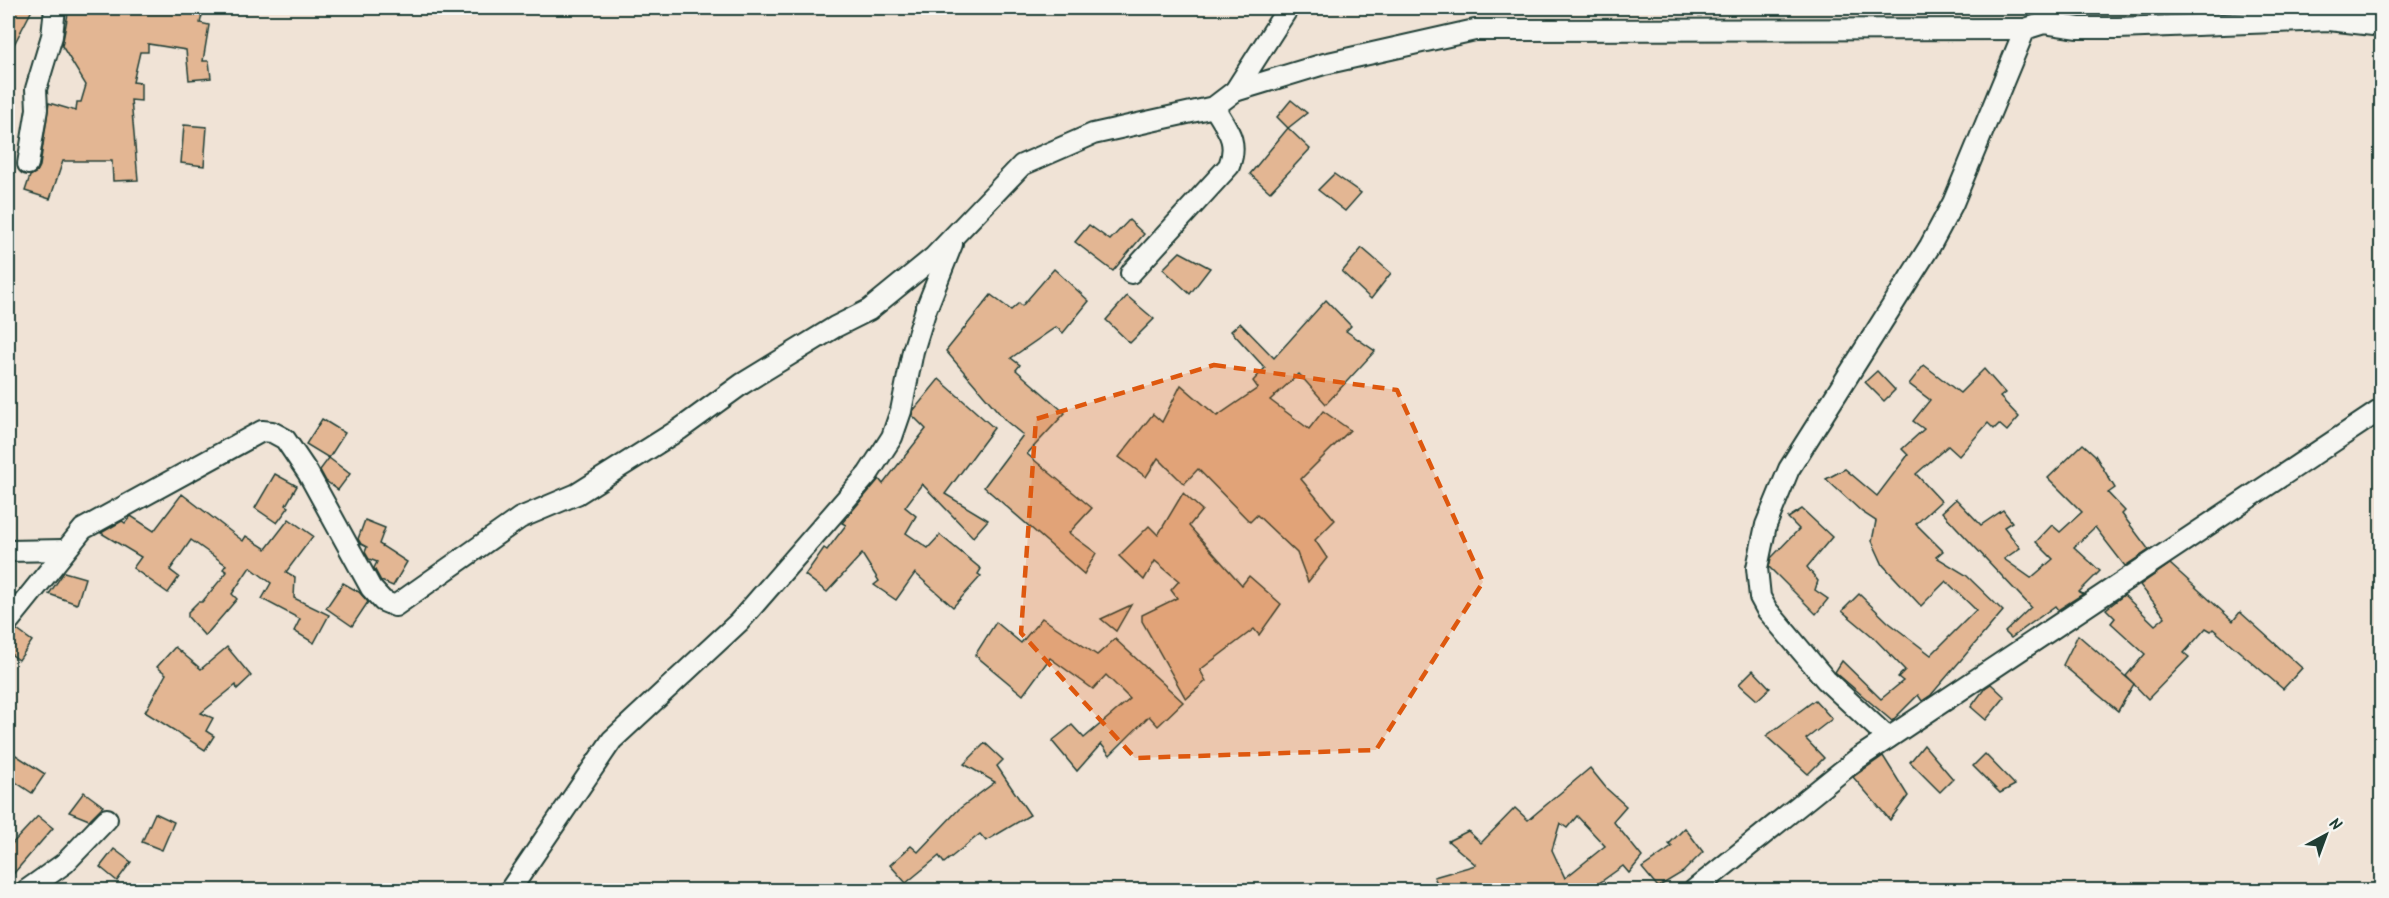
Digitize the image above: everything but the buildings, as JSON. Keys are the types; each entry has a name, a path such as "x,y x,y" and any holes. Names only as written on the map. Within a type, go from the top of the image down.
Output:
{"street":[{"path":"28,164 37,109 36,89 52,36 55,8"},
{"path":"8,622 83,529 262,431 272,432 285,439 308,473 371,588 382,602 396,606 520,518 578,494 681,429 742,384 835,327 869,310 934,257 1022,165 1093,134 1214,107 1235,91 1288,8"},
{"path":"1235,91 1324,64 1474,30 2025,29 2049,15 2079,28 2329,20 2382,26"},
{"path":"1888,738 1826,680 1767,610 1760,597 1757,568 1766,525 1789,469 1930,246 1953,203 2025,29"},
{"path":"1131,273 1229,166 1234,153 1233,141 1214,107"},
{"path":"510,891 612,740 739,622 868,474 892,437 901,411 913,351 924,312 958,230"},
{"path":"1694,891 1857,759 2382,409"},
{"path":"8,551 64,550"},
{"path":"27,891 65,863 107,819"}],"highlighted area":[{"path":"1214,365 1397,390 1483,582 1376,750 1135,758 1021,633 1036,419"}]}
